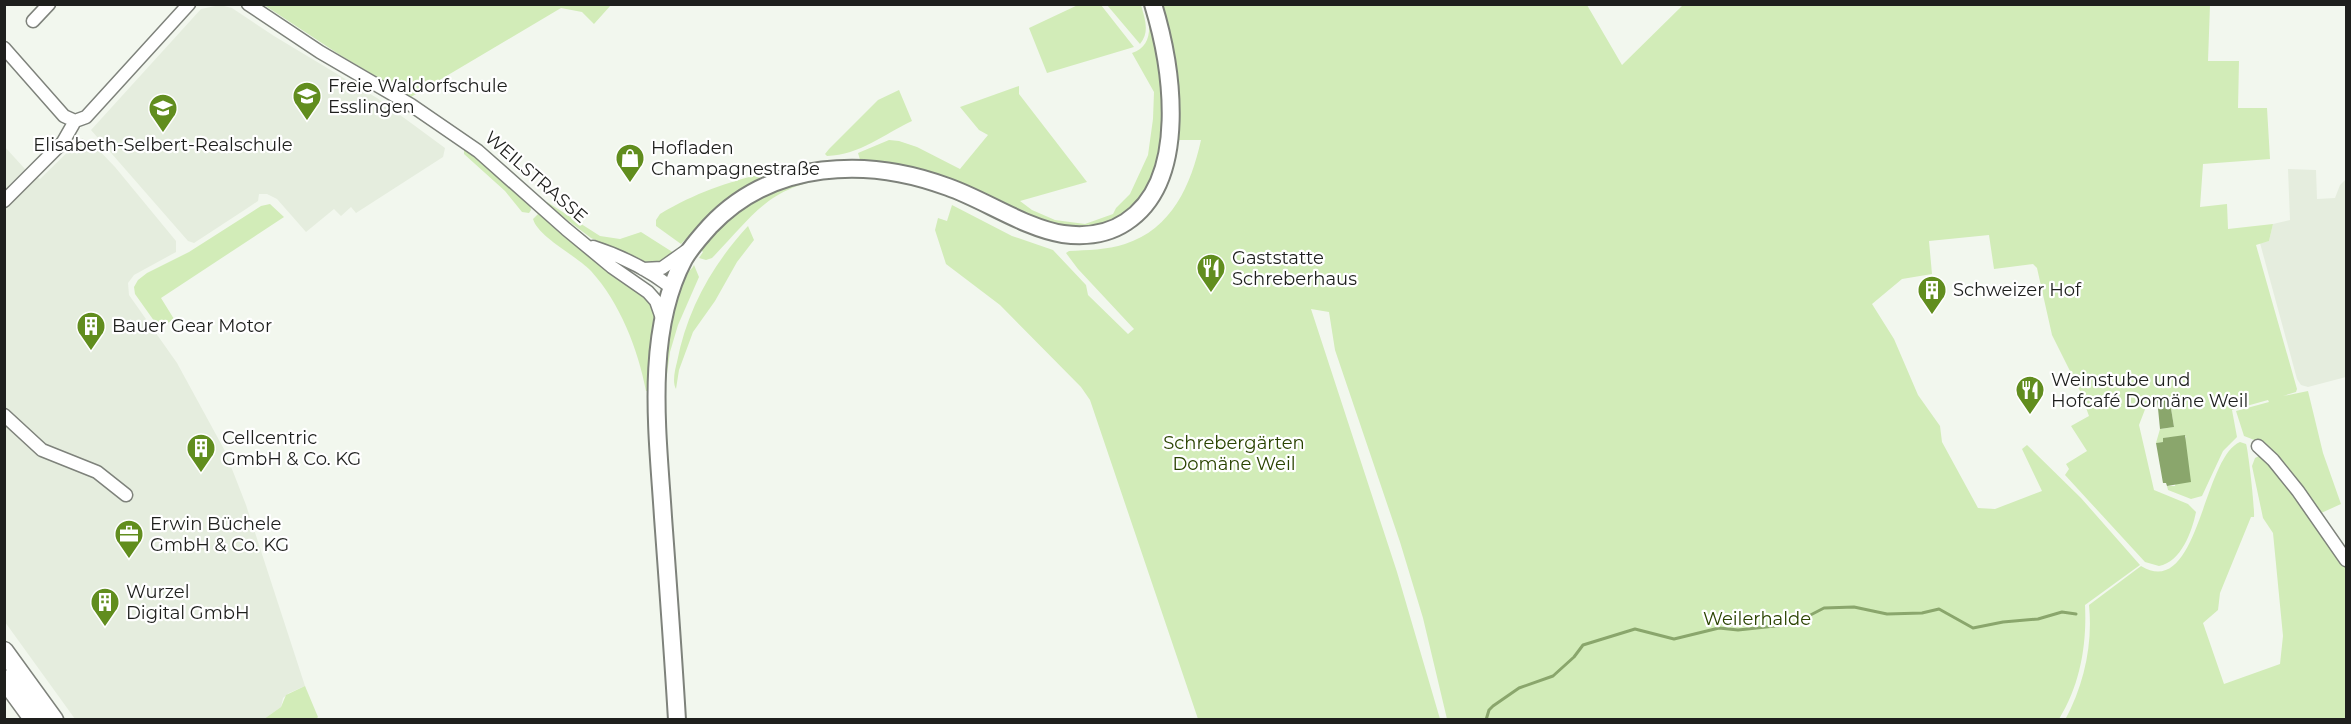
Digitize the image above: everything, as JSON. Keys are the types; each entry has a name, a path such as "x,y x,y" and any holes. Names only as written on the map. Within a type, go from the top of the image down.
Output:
{"highway":[{"path":"4,651 54,720"},
{"path":"4,679 34,720"}],"main road":[{"path":"677,720 658,429 658,361 674,266 727,210 755,192 801,174 839,168 885,170 924,178 1057,233 1089,235 1119,226 1138,213 1153,194 1164,169 1168,148 1170,107 1166,65 1153,4"}],"street":[{"path":"33,21 49,4"},
{"path":"4,201 63,142 75,121 86,117 189,4"},
{"name":"WEILSTRASSE","path":"248,4 320,52 399,97 490,160 555,220 612,267 637,283 656,301 663,322"},
{"path":"4,48 64,116 75,121"},
{"name":"WEILSTRASSE","path":"586,244 610,252 642,268 672,288"},
{"path":"642,268 658,269 674,266"},
{"path":"637,283 672,288"},
{"path":"4,415 42,450 97,472 126,495"},
{"path":"2258,446 2281,469 2346,560"}],"shaded area":[{"name":"Freie Waldorfschule Esslingen","path":"220,5 232,8 377,98 445,148 443,157 356,213 351,207 341,216 334,209 306,232 277,199 267,194 259,194 258,201 246,209 194,243 188,241 91,130 201,9"},
{"path":"82,138 93,144 115,167 176,241 176,252 134,275 128,283 129,295 177,363 225,451 246,505 305,686 289,693 283,698 281,707 264,719 75,719 5,622 4,146 25,169 40,179"},
{"path":"2288,169 2316,170 2317,199 2335,198 2340,185 2346,179 2346,377 2308,387 2301,385 2297,379 2260,243 2269,241 2273,224 2290,220"},
{"path":"2169,396 2174,427 2160,429 2157,398"},
{"path":"2185,435 2191,482 2167,486 2163,483 2156,443 2163,442 2163,438"}],"green space":[{"path":"1080,4 1101,5 1134,47 1047,73 1029,28"},
{"path":"264,5 611,5 594,24 582,12 561,8 411,97 340,55"},
{"path":"1107,5 1141,5 1146,30 1140,44"},
{"path":"1158,5 1587,5 1622,65 1683,5 2210,5 2208,61 2239,61 2238,108 2267,108 2270,159 2203,164 2200,207 2227,204 2228,229 2273,224 2269,241 2256,245 2297,389 2296,392 2283,396 2308,391 2323,453 2341,504 2319,514 2257,441 2244,436 2236,411 2269,402 2268,400 2232,410 2237,437 2223,451 2202,496 2191,499 2168,490 2167,486 2175,486 2186,436 2164,438 2164,442 2156,443 2160,429 2174,427 2169,396 2149,399 2139,425 2154,490 2188,504 2196,512 2188,537 2174,559 2159,566 2145,562 2065,475 2069,469 2066,464 2087,451 2071,426 2089,416 2080,391 2052,335 2037,268 2033,264 1994,269 1989,235 1929,241 1932,274 1902,279 1872,304 1894,339 1918,395 1940,426 1942,442 1978,508 1995,509 2042,491 2022,449 2027,445 2081,498 2140,565 2085,605 2085,635 2081,664 2072,692 2059,719 1447,719 1423,618 1400,542 1335,350 1329,312 1311,309 1397,572 1440,719 1198,719 1090,400 1081,387 1000,305 946,264 935,230 938,218 947,221 952,205 1012,236 1053,250 1086,285 1088,295 1128,334 1134,329 1066,253 1111,247 1141,237 1167,216 1177,203 1192,173 1201,140 1174,140"},
{"path":"1149,23 1153,23 1163,89 1164,124 1159,157 1148,187 1130,210 1103,225 1065,229 1052,226 861,163 858,153 889,140 917,147 960,169 988,135 979,130 960,107 1019,86 1019,94 1087,182 1020,201 1032,210 1055,220 1085,224 1113,214 1130,194 1148,155 1154,92 1132,53 1146,42"},
{"path":"899,90 912,121 861,148 839,155 827,156 825,154 878,100"},
{"path":"464,149 467,149 530,204 529,213 522,212 505,191 464,154"},
{"path":"790,168 791,172 733,196 711,213 681,244 656,226 656,220 660,214 692,197 738,180"},
{"path":"835,173 835,178 794,187 778,195 752,215 712,258 706,260 699,258 703,252 701,250 718,230 761,196 791,183"},
{"path":"547,202 600,236 620,239 641,232 674,253 666,262 651,266 591,238 546,204"},
{"path":"270,204 284,217 161,298 174,319 163,326 157,325 135,294 134,287 138,280 147,273 189,252 261,206"},
{"path":"538,214 585,253 649,298 655,312 650,391 646,391 633,343 611,297 585,265 542,233 533,219"},
{"path":"748,226 754,240 737,262 715,301 693,332 679,370 676,389 675,369 694,306 712,272"},
{"path":"694,265 699,277 678,325 670,352 665,388 666,359 673,316 681,288"},
{"path":"2240,442 2246,444 2247,448 2254,517 2251,517 2220,593 2218,610 2203,623 2224,684 2280,664 2283,636 2273,533 2263,518 2252,466 2255,458 2261,455 2266,456 2346,565 2346,719 2065,720 2072,707 2086,664 2090,634 2089,605 2141,566 2160,571 2176,564 2188,546 2227,453"},
{"path":"305,686 318,717 315,720 264,719 281,707 286,695"}],"waterway":[{"path":"1486,720 1493,706 1519,688 1553,676 1574,657 1583,645 1635,629 1674,639 1719,628 1738,630 1793,624 1824,608 1854,607 1887,614 1922,613 1939,609 1973,628 2003,622 2038,619 2062,612 2076,614"}],"place":[{"name":"Freie Waldorfschule Esslingen","path":"307,122"},
{"name":"Elisabeth-Selbert-Realschule","path":"163,134"},
{"name":"Hofladen Champagnestraße","path":"630,184"},
{"name":"Gaststatte Schreberhaus","path":"1211,294"},
{"name":"Schweizer Hof","path":"1932,316"},
{"name":"Bauer Gear Motor","path":"91,352"},
{"name":"Weinstube und Hofcafé Domäne Weil","path":"2030,416"},
{"name":"Cellcentric GmbH & Co. KG","path":"201,474"},
{"name":"Erwin Büchele GmbH & Co. KG","path":"129,560"},
{"name":"Wurzel Digital GmbH","path":"105,628"}],"park label":[{"name":"Schrebergärten Domäne Weil","path":"1234,453"},
{"name":"Weilerhalde","path":"1757,619"}]}
